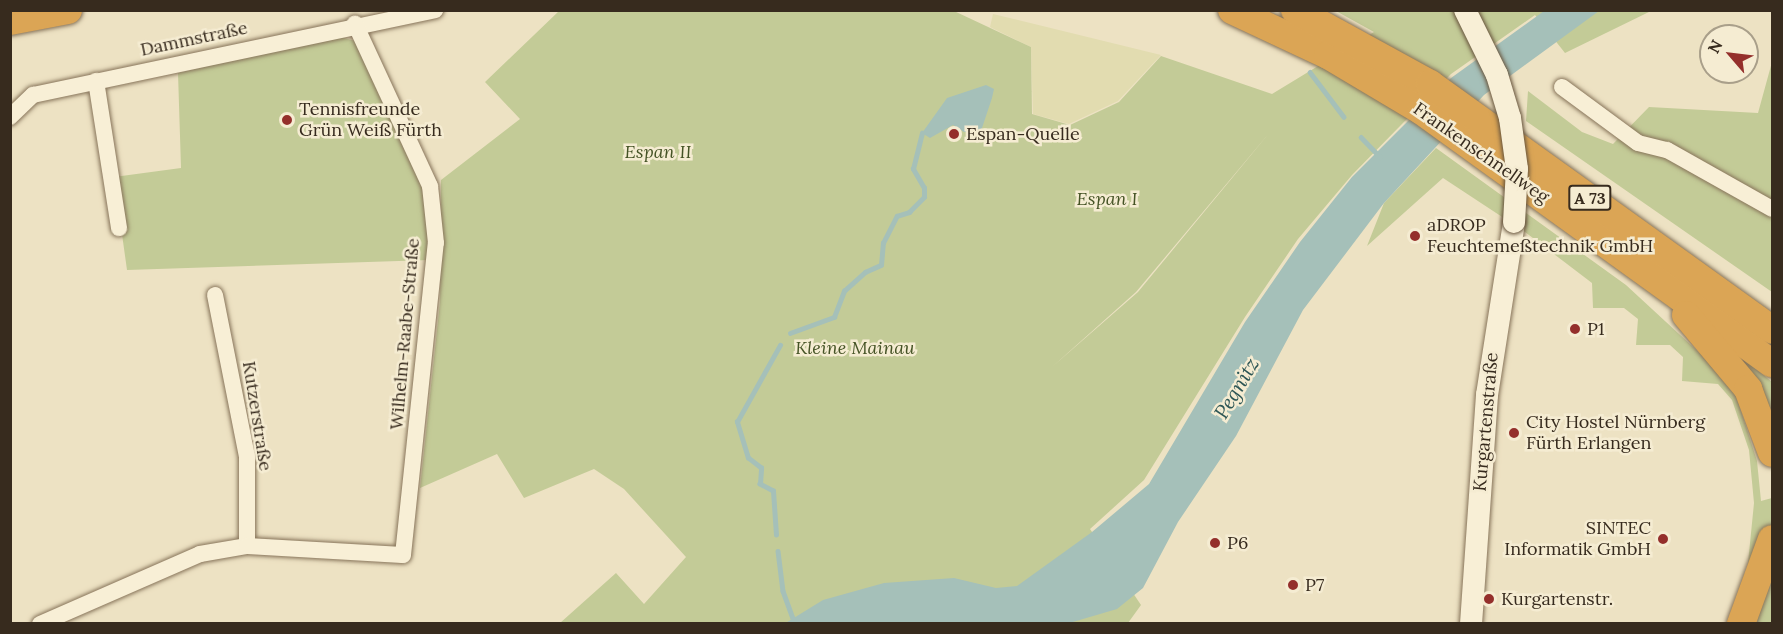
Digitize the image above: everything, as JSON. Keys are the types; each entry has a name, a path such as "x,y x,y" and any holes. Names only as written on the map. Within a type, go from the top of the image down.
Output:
{"highway":[{"path":"10,21 68,10"},
{"name":"Frankenschnellweg","path":"1232,10 1366,61"},
{"name":"Frankenschnellweg","path":"1295,10 1366,61 1690,271 1773,330"},
{"name":"Frankenschnellweg","path":"1480,135 1639,266 1773,363"},
{"path":"1639,266 1742,380 1759,411 1773,453"},
{"path":"1690,271 1773,318"},
{"path":"1740,624 1773,540"}],"main road":[{"name":"Kurgartenstraße","path":"1465,10 1500,82 1510,118 1517,169 1514,222 1487,395 1471,624"}],"street":[{"name":"Dammstraße","path":"10,117 33,94 355,24 435,10"},
{"name":"Wilhelm-Raabe-Straße","path":"247,546 403,555 435,243 429,186 355,24"},
{"path":"96,81 119,228"},
{"path":"1562,87 1611,127 1638,143 1667,150 1773,209"},
{"name":"Kutzerstraße","path":"214,295 247,456 247,546"},
{"path":"40,624 200,555 247,546"}],"shaded area":[{"path":"993,14 1161,55 1118,101 1069,124 1033,114 1031,47 990,27"}],"green space":[{"path":"559,11 954,11 1031,47 1032,114 1070,125 1119,102 1161,56 1272,94 1374,32 1336,11 1651,11 1565,53 1535,15 1451,74 1352,175 1298,239 1245,317 1144,480 1090,529 1141,605 1128,623 560,623 616,573 644,604 686,557 624,489 594,469 524,498 497,454 420,488 440,302 441,180 520,119 485,82","holes":["1270,132 1138,292 1052,367 1136,292"]},
{"name":"Tennisfreunde Grün Weiß Fürth","path":"337,36 359,42 424,187 429,260 127,270 114,177 181,168 178,73"},
{"path":"1772,62 1772,292 1526,121 1528,91 1582,132 1613,144 1649,107 1758,113"},
{"path":"1436,148 1626,285 1718,370 1737,398 1757,461 1761,501 1772,498 1772,623 1731,623 1746,583 1754,503 1749,450 1732,400 1718,384 1682,381 1683,357 1670,345 1636,345 1638,319 1624,308 1593,308 1592,283 1525,232 1443,178 1367,246 1384,203"},
{"path":"1735,352 1772,382 1772,425"}],"water":[{"name":"Pegnitz","path":"1544,11 1599,11 1484,95 1384,203 1303,310 1236,436 1178,522 1143,588 1117,609 1066,624 784,624 823,600 884,583 954,578 996,588 1017,586 1092,532 1149,484 1245,322 1300,242 1352,177 1451,78"},
{"path":"986,85 994,89 981,131 964,132 953,125 930,138 922,133 947,98"}],"waterway":[{"path":"1310,72 1344,117"},
{"path":"790,333 834,317 844,291 865,272 881,265 883,243 897,216 909,212 924,197 924,188 913,169 922,133"},
{"path":"1361,137 1380,157"},
{"path":"776,535 773,491 760,484 761,468 748,458 737,422 780,345"},
{"path":"778,551 783,591 795,624"}],"place":[{"name":"Tennisfreunde Grün Weiß Fürth","path":"287,120"},
{"name":"Espan-Quelle","path":"954,134"},
{"name":"aDROP Feuchtemeßtechnik GmbH","path":"1415,236"},
{"name":"P1","path":"1575,329"},
{"name":"City Hostel Nürnberg Fürth Erlangen","path":"1514,433"},
{"name":"SINTEC Informatik GmbH","path":"1663,539"},
{"name":"P6","path":"1215,543"},
{"name":"P7","path":"1293,585"},
{"name":"Kurgartenstr.","path":"1489,599"}],"park label":[{"name":"Espan II","path":"658,152"},
{"name":"Espan I","path":"1107,199"},
{"name":"Kleine Mainau","path":"855,348"}]}
